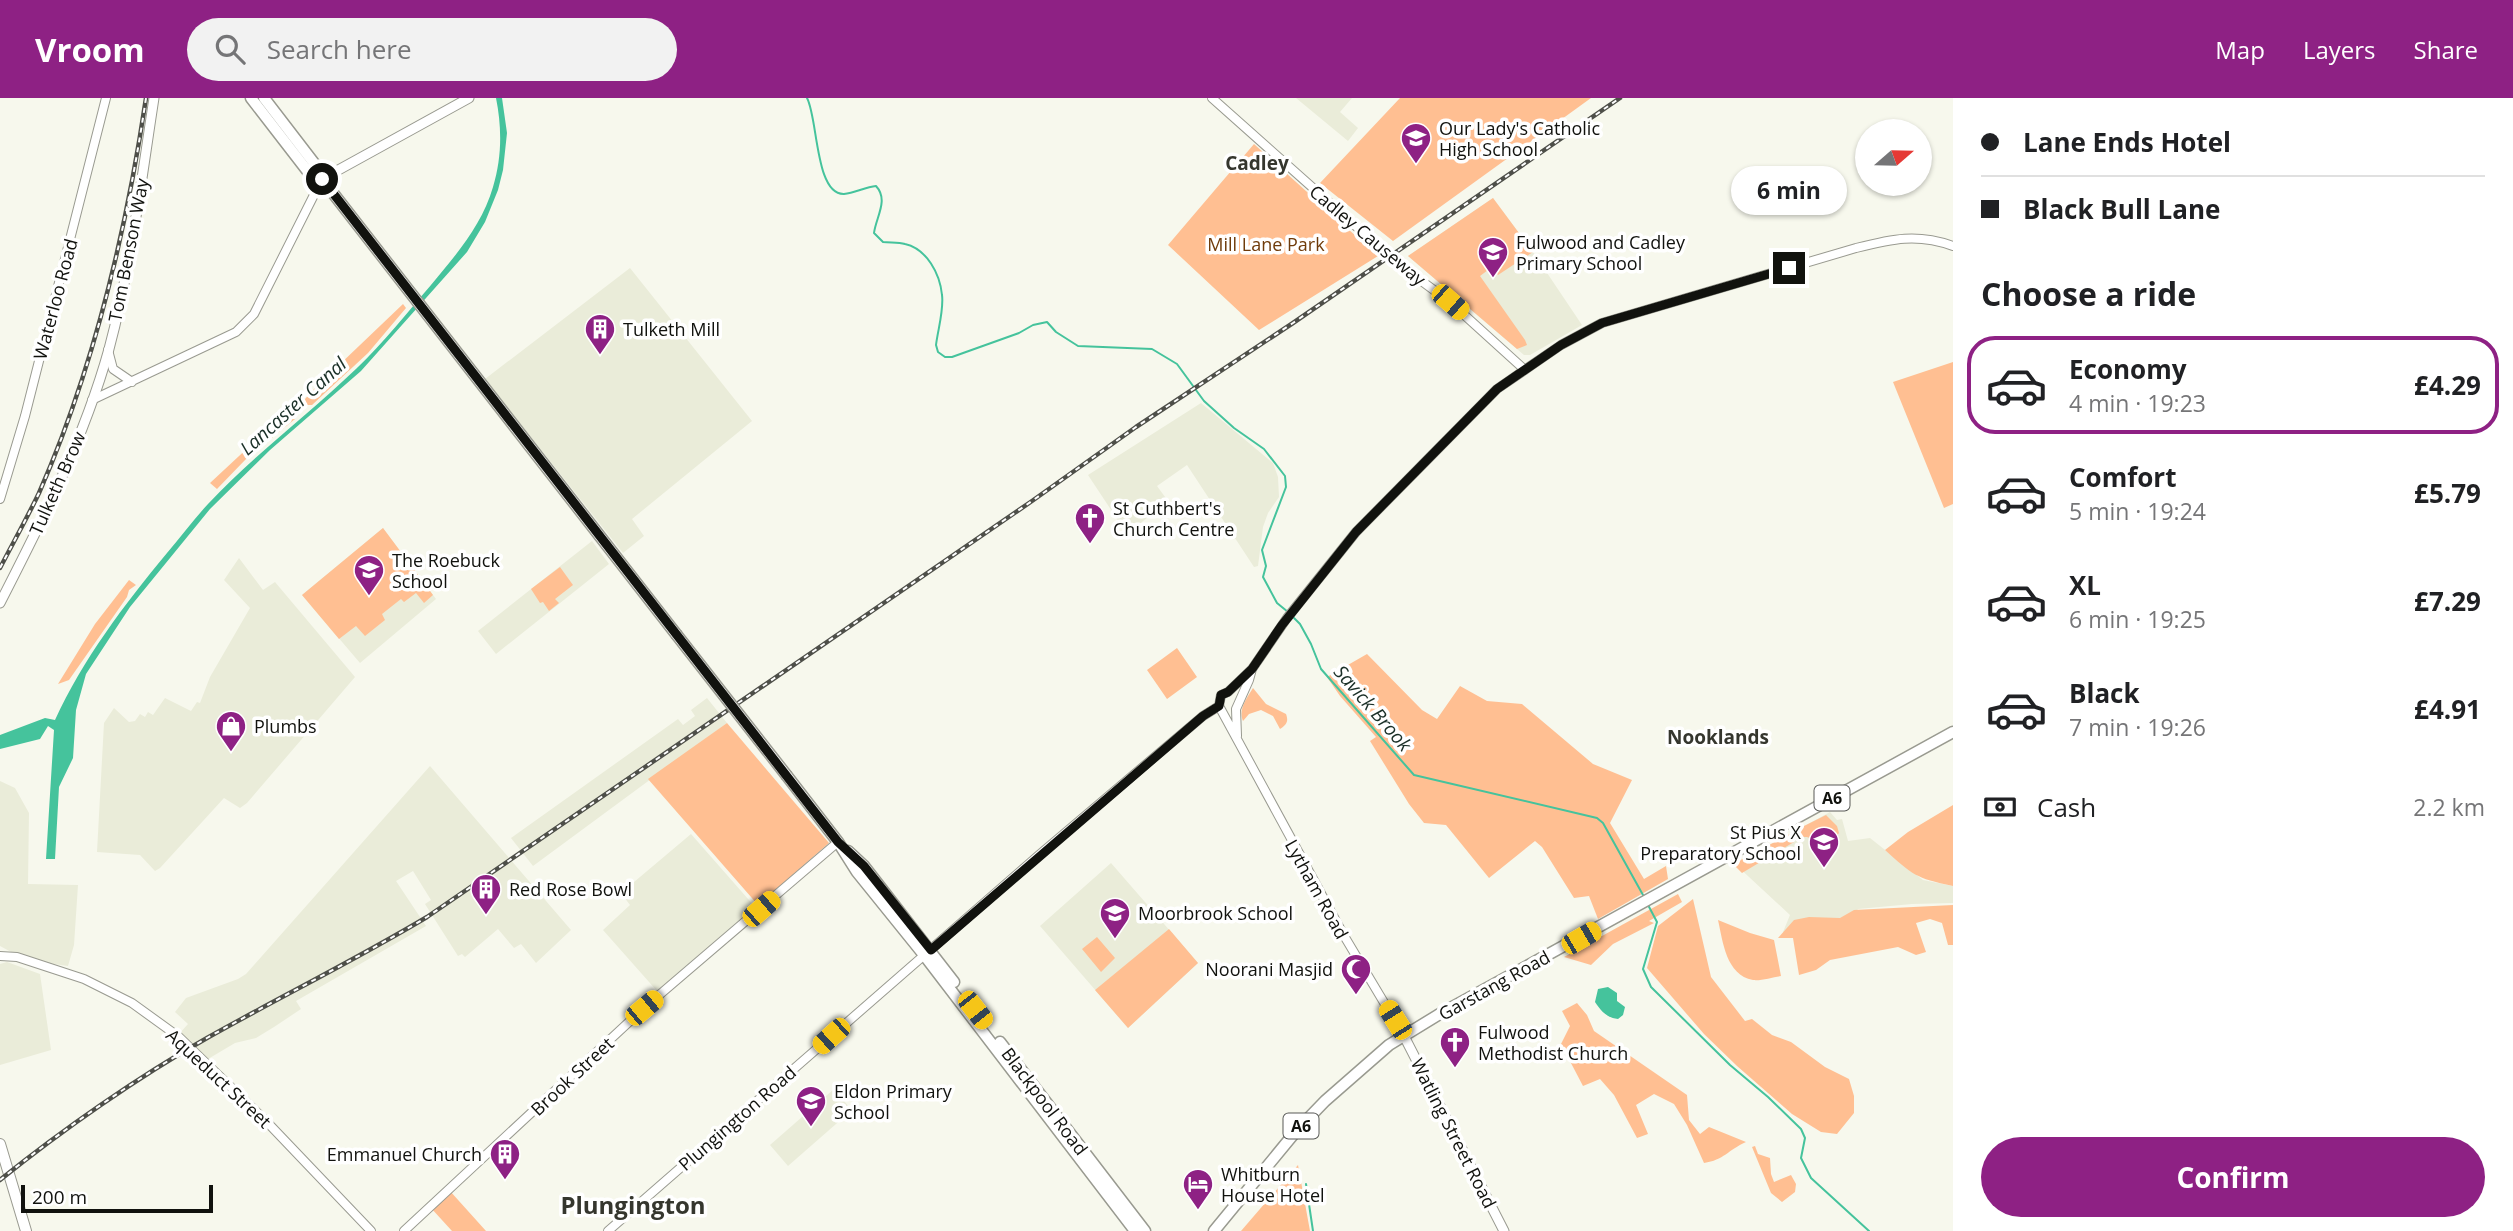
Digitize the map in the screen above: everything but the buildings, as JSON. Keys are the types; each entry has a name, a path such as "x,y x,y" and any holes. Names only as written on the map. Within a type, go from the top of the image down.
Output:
{"highway":[{"name":"Blackpool Road","path":"251,98 309,173 322,179"},
{"name":"Blackpool Road","path":"264,98 317,167 322,179 838,842 864,866 1135,1231"},
{"name":"Garstang Road","path":"1214,1231 1307,1120 1370,1061 1404,1036 1953,732"},
{"name":"Blackpool Road","path":"928,952 1145,1231"}],"main road":[{"name":"Tom Benson Way","path":"92,400 108,351 130,260 154,98"},
{"path":"322,179 469,98"},
{"name":"Tulketh Brow","path":"0,603 62,479 92,400"},
{"name":"Watling Street Road","path":"1404,1036 1504,1231"},
{"path":"0,1144 26,1231"}],"street":[{"name":"Waterloo Road","path":"0,499 25,416 106,98"},
{"name":"Cadley Causeway","path":"1212,98 1368,237 1450,302 1525,370"},
{"path":"92,400 236,332 251,319 322,179"},
{"path":"1252,669 1250,680 1238,705 1229,712 1221,708 1219,698 1252,669 1287,618 1356,532 1387,499 1497,389 1581,333 1602,323 1895,238 1932,238 1953,246"},
{"path":"108,351 113,369 132,382"},
{"path":"1228,692 1235,695 1238,705"},
{"name":"Lytham Road","path":"1237,738 1238,705"},
{"name":"Lytham Road","path":"1221,708 1343,934 1404,1036"},
{"name":"Plungington Road","path":"608,1231 1203,716 1221,708"},
{"name":"Brook Street","path":"404,1231 644,1008 838,842"},
{"name":"Aqueduct Street","path":"0,956 17,957 95,984 132,1003 179,1037 267,1121 371,1231"}],"shaded area":[{"path":"496,98 502,98 507,133 503,170 485,222 467,252 361,371 270,450 210,509 130,607 86,674 76,710 73,758 59,787 55,859 46,859 54,730 48,726 40,739 0,749 0,735 45,718 55,720 78,675 105,633 197,516 244,469 367,358 459,251 482,214 496,176 500,142"},
{"path":"1296,98 1352,98 1340,112 1358,128 1348,141"},
{"name":"Fulwood and Cadley Primary School","path":"1493,198 1582,325 1530,355 1524,355 1408,256"},
{"path":"630,268 752,421 632,519 644,536 623,553 485,379"},
{"path":"1201,403 1273,463 1278,477 1279,497 1268,513 1263,527 1258,566 1254,567 1187,465 1157,486 1168,501 1127,534 1088,475"},
{"name":"The Roebuck School","path":"383,528 436,599 360,663 302,595"},
{"name":"The Roebuck School","path":"592,541 609,564 496,654 478,631"},
{"path":"239,558 263,590 275,582 355,677 247,803 240,808 224,798 160,868 155,871 140,855 97,852 104,723 114,708 129,722 135,721 140,714 145,717 148,712 153,715 165,698 191,711 197,702 200,703 210,677 250,608 224,580"},
{"path":"707,698 727,723 533,866 511,838 678,719 683,725 695,716 691,710"},
{"path":"430,766 571,930 536,963 521,944 514,948 498,929 465,957 462,954 458,956 425,904 431,900 413,871 396,881 426,926 296,1001 301,1009 256,1038 235,1043 208,1059 179,1034 188,1024 175,1012 186,998 246,974"},
{"path":"0,781 15,788 29,813 28,884 78,885 74,945 68,966 26,960 0,946"},
{"name":"St Pius X Preparatory School","path":"1830,812 1837,820 1842,819 1848,841 1870,838 1923,880 1953,886 1953,903 1858,909 1848,922 1791,937 1783,932 1790,915 1735,864"},
{"path":"691,834 756,908 657,991 603,930 630,905 621,893"},
{"name":"Moorbrook School","path":"1111,863 1198,963 1128,1028 1040,926"},
{"path":"7,962 40,974 51,1050 0,1065 0,964"},
{"path":"1608,987 1617,993 1617,1001 1625,1007 1623,1015 1618,1019 1605,1014 1595,1002 1598,989"},
{"name":"Eldon Primary School","path":"842,1082 851,1093 843,1100 852,1110 788,1166 770,1145"}],"green space":[{"name":"Our Lady's Catholic High School","path":"1400,98 1591,98 1393,241 1320,183"},
{"name":"Mill Lane Park","path":"1254,144 1378,256 1259,330 1168,245"},
{"name":"Fulwood and Cadley Primary School","path":"1493,198 1533,252 1498,275 1492,267 1480,276 1525,340 1527,345 1517,349 1408,256"},
{"path":"403,304 406,308 368,353 312,405 306,405 305,399 316,387"},
{"path":"1953,362 1953,504 1944,508 1893,382"},
{"path":"291,414 295,419 246,459 217,489 210,483 253,443"},
{"name":"The Roebuck School","path":"383,528 433,595 424,603 416,593 404,602 401,599 382,614 385,620 365,636 356,626 339,639 302,595"},
{"path":"560,567 573,585 555,599 559,603 549,611 531,589"},
{"path":"129,580 136,585 129,590 127,597 69,680 58,684 95,624"},
{"path":"1177,648 1197,677 1167,699 1147,670"},
{"path":"1367,654 1422,710 1437,719 1460,686 1487,701 1522,704 1593,764 1632,780 1610,823 1644,879 1666,866 1668,879 1598,919 1589,896 1574,898 1542,847 1535,841 1489,878 1446,825 1424,823 1370,741 1376,737 1327,677"},
{"path":"1253,688 1266,704 1286,714 1287,721 1282,728 1280,729 1273,716 1261,710 1249,714 1243,721 1242,708"},
{"path":"727,723 829,843 758,905 648,779"},
{"path":"1953,805 1953,886 1930,881 1915,874 1885,850 1908,832"},
{"path":"1826,815 1837,826 1839,833 1834,839 1826,838 1820,842 1798,837 1794,831"},
{"path":"1790,834 1794,842 1742,873 1733,864"},
{"path":"1678,894 1682,902 1649,921 1654,923 1613,944 1591,965 1564,957"},
{"path":"1693,899 1711,977 1745,1021 1752,1019 1772,1035 1791,1042 1825,1067 1849,1079 1854,1096 1854,1113 1837,1134 1821,1132 1792,1114 1737,1066 1704,1034 1647,968 1658,926"},
{"path":"1953,905 1953,945 1948,945 1942,923 1930,919 1916,923 1926,952 1916,955 1898,947 1830,960 1816,970 1799,975 1793,938 1778,938 1794,920 1809,917 1840,918 1854,910"},
{"path":"1718,920 1774,940 1781,976 1753,980 1737,972 1727,956"},
{"path":"1169,929 1198,963 1128,1028 1095,990"},
{"path":"1097,937 1115,958 1101,972 1082,949"},
{"path":"1577,1003 1587,1015 1594,1031 1687,1095 1689,1120 1700,1134 1709,1127 1746,1142 1716,1160 1704,1163 1674,1104 1654,1094 1636,1105 1648,1134 1637,1138 1614,1095 1600,1079 1583,1086 1561,1044 1570,1026 1562,1011"},
{"path":"1755,1146 1758,1154 1770,1158 1774,1182 1791,1175 1796,1184 1795,1192 1782,1202 1771,1193 1752,1147"},
{"path":"1298,1165 1310,1231 1241,1231"},
{"path":"450,1191 486,1231 452,1231 431,1208"}],"waterway":[{"name":"Savick Brook","path":"807,98 822,169 828,182 835,191 844,194 876,186 880,191 882,203 874,233 883,242 902,243 920,251 935,271 941,287 942,301 936,345 938,352 945,357 952,357 1047,322 1056,332 1078,346 1152,349 1177,364 1204,401 1234,428 1264,449 1285,476 1286,487 1262,550 1266,566 1263,577 1277,603 1288,612"},
{"name":"Savick Brook","path":"1292,616 1300,624 1311,644 1321,669 1414,775 1597,818 1603,823 1643,895"},
{"name":"Savick Brook","path":"1647,903 1657,922 1643,969 1651,987 1730,1065 1801,1129 1805,1138 1801,1158 1811,1178 1869,1231"},
{"path":"1306,1184 1313,1231"}],"railway":[{"path":"0,568 39,493 59,446 92,349 129,199 146,98"},
{"path":"0,1180 75,1123 154,1070 427,917 1136,427 1293,323 1620,98"}],"place":[{"name":"Our Lady's Catholic High School","path":"1416,165"},
{"name":"Fulwood and Cadley Primary School","path":"1493,279"},
{"name":"Tulketh Mill","path":"600,356"},
{"name":"St Cuthbert's Church Centre","path":"1090,545"},
{"name":"The Roebuck School","path":"369,597"},
{"name":"Plumbs","path":"231,753"},
{"name":"St Pius X Preparatory School","path":"1824,869"},
{"name":"Red Rose Bowl","path":"486,916"},
{"name":"Moorbrook School","path":"1115,940"},
{"name":"Noorani Masjid","path":"1356,996"},
{"name":"Fulwood Methodist Church","path":"1455,1069"},
{"name":"Eldon Primary School","path":"811,1128"},
{"name":"Emmanuel Church","path":"505,1181"},
{"name":"Whitburn House Hotel","path":"1198,1211"}],"district":[{"name":"Cadley","path":"1257,163"},
{"name":"Nooklands","path":"1718,737"},
{"name":"Plungington","path":"633,1204"}],"route":[{"path":"322,179 838,842 864,866 931,950 1203,716 1219,706 1221,695 1228,692 1252,669 1282,625 1356,532 1497,389 1561,345 1602,323 1789,268"}],"water label":[{"name":"Lancaster Canal","path":"293,406"}]}
